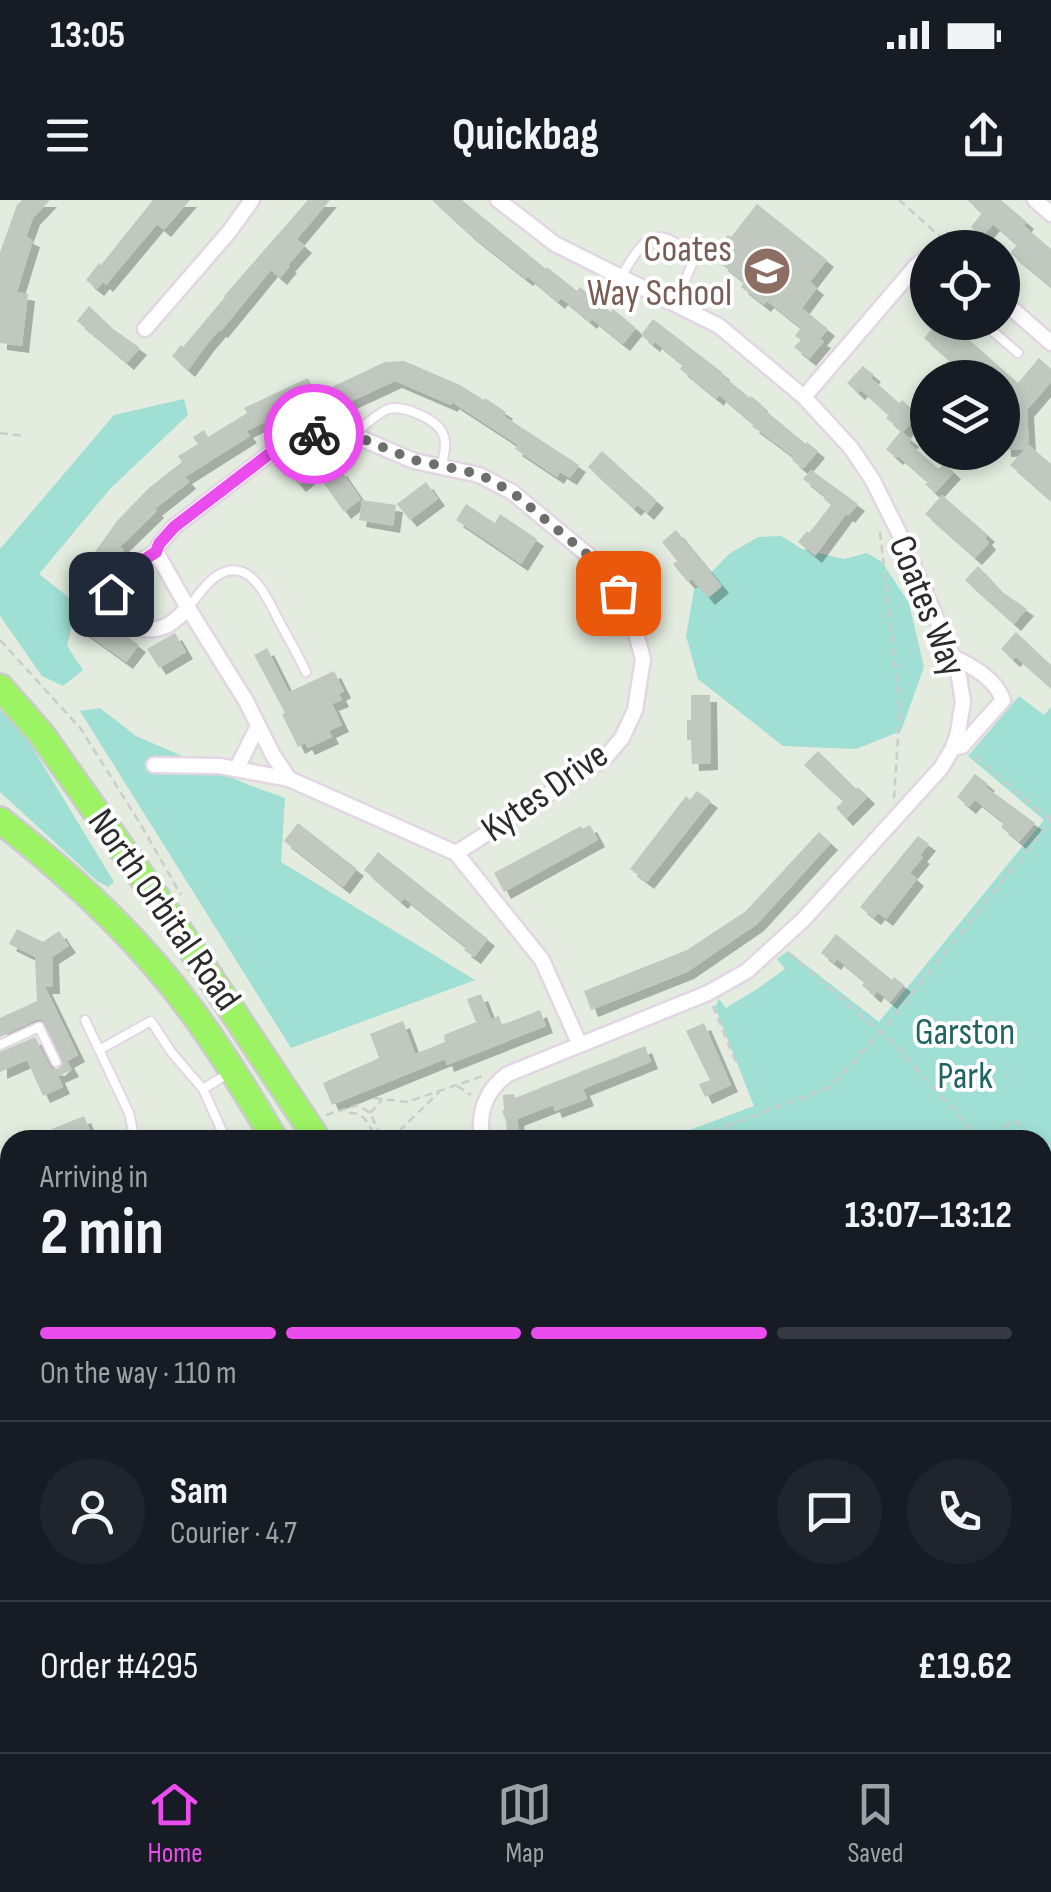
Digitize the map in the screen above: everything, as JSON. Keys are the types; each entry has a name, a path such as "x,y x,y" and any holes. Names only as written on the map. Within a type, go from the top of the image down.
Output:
{"highway":[{"name":"North Orbital Road","path":"0,687 42,735 253,1039 324,1126"},
{"name":"North Orbital Road","path":"0,820 92,900 148,958 190,1008 269,1130"},
{"path":"253,1039 248,1066 288,1130"}],"street":[{"path":"146,329 252,200"},
{"name":"Coates Way","path":"498,200 555,244 719,326 804,396 851,448 872,480 953,656 963,702 958,747 778,944 747,971 708,993 500,1080"},
{"path":"1035,200 1051,214"},
{"path":"804,396 910,273"},
{"path":"1020,316 1051,343"},
{"name":"Kytes Drive","path":"156,552 174,527 294,435 346,432 414,460 479,474 512,492 606,570 630,615 643,659 635,710 622,738 604,760 456,854"},
{"path":"188,608 170,624 139,628 129,624 116,610 111,594 114,586 140,561 156,552 289,779"},
{"path":"953,656 999,689 1004,700 958,747"},
{"path":"237,768 258,726"},
{"name":"Kytes Drive","path":"154,765 237,768 289,779 456,854 542,960 580,1045"},
{"path":"481,1130 484,1104 500,1080"}],"lane":[{"path":"622,277 642,244 656,236 669,238 692,257 675,304"},
{"path":"1003,340 1018,353"},
{"path":"353,435 388,409 402,409 442,430 446,441 442,466"},
{"path":"188,608 222,573 247,574 260,585 306,672"},
{"path":"85,1020 132,1130"},
{"path":"99,1050 151,1021 203,1089 221,1130"},
{"path":"0,1045 39,1027 56,1062"},
{"path":"203,1089 232,1071"}],"path":[{"path":"898,200 932,230"},
{"path":"0,432 24,436"},
{"path":"890,516 880,524 880,540 900,710 894,801 901,812"},
{"path":"0,640 80,729 142,825 189,908"},
{"path":"716,1130 830,1087 881,1032 1051,821 958,747"},
{"path":"778,944 881,1032 971,1130"},
{"path":"708,993 737,1065"},
{"path":"374,1098 407,1102 488,1074 500,1080"},
{"path":"456,1085 484,1104"},
{"path":"400,1130 439,1092"},
{"path":"370,1113 382,1099"},
{"path":"324,1126 358,1105 370,1113 378,1130"},
{"path":"349,1112 361,1115 372,1130"},
{"path":"1004,1130 1013,1120 1024,1130"}],"green space":[{"path":"184,399 188,415 110,489 39,574 77,604 67,646 83,670 63,686 42,676 0,616 0,549 114,415"},
{"path":"781,536 802,549 844,559 867,553 882,562 909,603 924,667 901,731 856,749 783,746 698,679 686,636 694,590 729,554 758,537"},
{"name":"Garston Park","path":"1019,696 1044,715 1051,707 1051,1130 690,1130 754,1106 715,1007 719,999 726,1008 757,989 785,969 777,959 788,951 879,1022 1044,820 968,756"},
{"path":"100,708 136,736 285,798 281,862 475,980 291,1048 80,711"},
{"path":"0,710 28,740 114,882 108,887 0,792"}],"building":[{"path":"22,200 50,200 33,218 26,237 33,240 17,292 28,294 22,346 0,343 0,252"},
{"path":"153,200 190,200 164,230 157,224 106,285 103,282 97,289 86,280"},
{"path":"308,200 330,200 297,239 305,246 280,278 271,270 188,370 172,356"},
{"path":"432,200 462,200 546,269 577,291 580,287 636,328 623,344 561,298 558,302 526,279"},
{"path":"967,200 1001,200 1027,222 1024,226 1051,249 1051,287 1020,261 1020,230 1000,230 993,224 988,230 971,227 982,213"},
{"path":"757,204 827,260 810,282 817,288 802,308 828,329 820,339 824,341 809,359 794,347 801,340 795,336 801,328 767,301 764,305 741,287 744,282 721,264 729,253 720,246"},
{"path":"89,306 140,348 127,363 77,321"},
{"path":"653,319 818,451 803,469 792,460 794,457 719,395 717,399 680,369 683,365 641,335"},
{"path":"926,340 969,340 992,360 949,360"},
{"path":"1039,358 1051,369 1051,382 1027,410 1029,445 1051,464 1051,501 1016,470 1020,470 1020,454 1025,449 1020,449 1020,381"},
{"path":"404,361 485,398 506,412 504,416 579,465 570,478 560,472 557,477 515,449 518,445 452,402 451,405 395,381 339,407 336,401 325,406 319,393 385,362"},
{"path":"863,366 899,403 902,400 910,407 910,424 903,432 861,390 858,393 847,383"},
{"path":"308,378 317,397 246,431 250,436 185,477 189,482 155,509 120,547 124,550 86,601 69,588 117,521 182,462 178,456 198,444 193,437 204,430 208,437 247,413 244,408"},
{"path":"901,431 910,438 910,466 896,458 886,449"},
{"path":"602,451 657,501 647,513 638,505 634,509 588,467"},
{"path":"303,453 317,470 299,485 285,469"},
{"path":"340,469 361,499 344,512 323,482"},
{"path":"811,470 858,504 815,556 798,542 831,505 803,479"},
{"path":"914,470 954,472 935,493 925,484 928,482"},
{"path":"426,482 438,499 410,520 397,504"},
{"path":"942,495 988,535 985,538 989,543 975,558 925,514"},
{"path":"362,500 396,505 393,526 359,520"},
{"path":"466,504 495,523 500,514 537,539 521,564 456,520"},
{"path":"676,530 722,586 708,598 692,579 688,582 680,573 673,564 677,561 662,542"},
{"path":"978,566 1001,591 1027,609 1014,624 965,580"},
{"path":"88,609 139,645 126,662 76,626"},
{"path":"1016,632 1051,665 1051,688 1001,649"},
{"path":"175,633 186,652 159,668 147,649"},
{"path":"267,648 289,692 334,671 344,691 339,694 342,700 332,704 342,725 329,731 332,737 308,748 305,743 298,747 254,655"},
{"path":"691,695 710,695 711,763 692,764 691,740 687,740"},
{"path":"818,751 868,797 846,819 836,808 843,801 804,765"},
{"path":"975,774 988,784 986,787 1035,823 1019,842 1001,827 1004,823 975,800 969,807 957,797"},
{"path":"697,791 711,801 647,882 630,869 686,796 690,800"},
{"path":"298,823 357,869 343,887 284,841"},
{"path":"590,825 598,840 504,892 494,873 581,826 582,829"},
{"path":"819,832 831,843 757,924 687,972 591,1010 584,991 687,950 746,911"},
{"path":"918,836 929,844 910,873 917,879 886,919 878,913 874,918 860,907"},
{"path":"378,852 488,939 474,957 364,870"},
{"path":"17,929 43,942 59,931 69,946 52,957 53,987 45,987 78,1055 67,1061 72,1070 58,1076 63,1087 43,1096 27,1060 0,1072 0,1052 35,1037 51,1068 58,1069 63,1064 42,1020 0,1037 0,1018 37,1001 35,957 9,944"},
{"path":"836,934 892,980 894,977 904,985 890,1002 877,991 874,996 862,985 865,982 837,959 834,963 821,953"},
{"path":"481,994 491,1019 499,1016 502,1025 540,1010 546,1026 447,1065 445,1059 332,1105 323,1083 379,1058 370,1034 403,1021 415,1054 445,1042 444,1035 476,1022 467,999"},
{"path":"704,1023 731,1085 705,1097 699,1084 710,1080 686,1031"},
{"path":"645,1046 651,1062 583,1089 587,1099 555,1111 553,1105 517,1119 519,1130 507,1130 503,1095 514,1094 515,1098"},
{"path":"84,1116 90,1130 52,1130"}],"way so far":[{"path":"314,434 346,432 414,460 479,474 512,492 606,570 618,593"}],"place":[{"name":"Coates Way School","path":"767,271"}],"route":[{"path":"111,594 118,580 156,552 174,527 294,435 314,434"}]}
